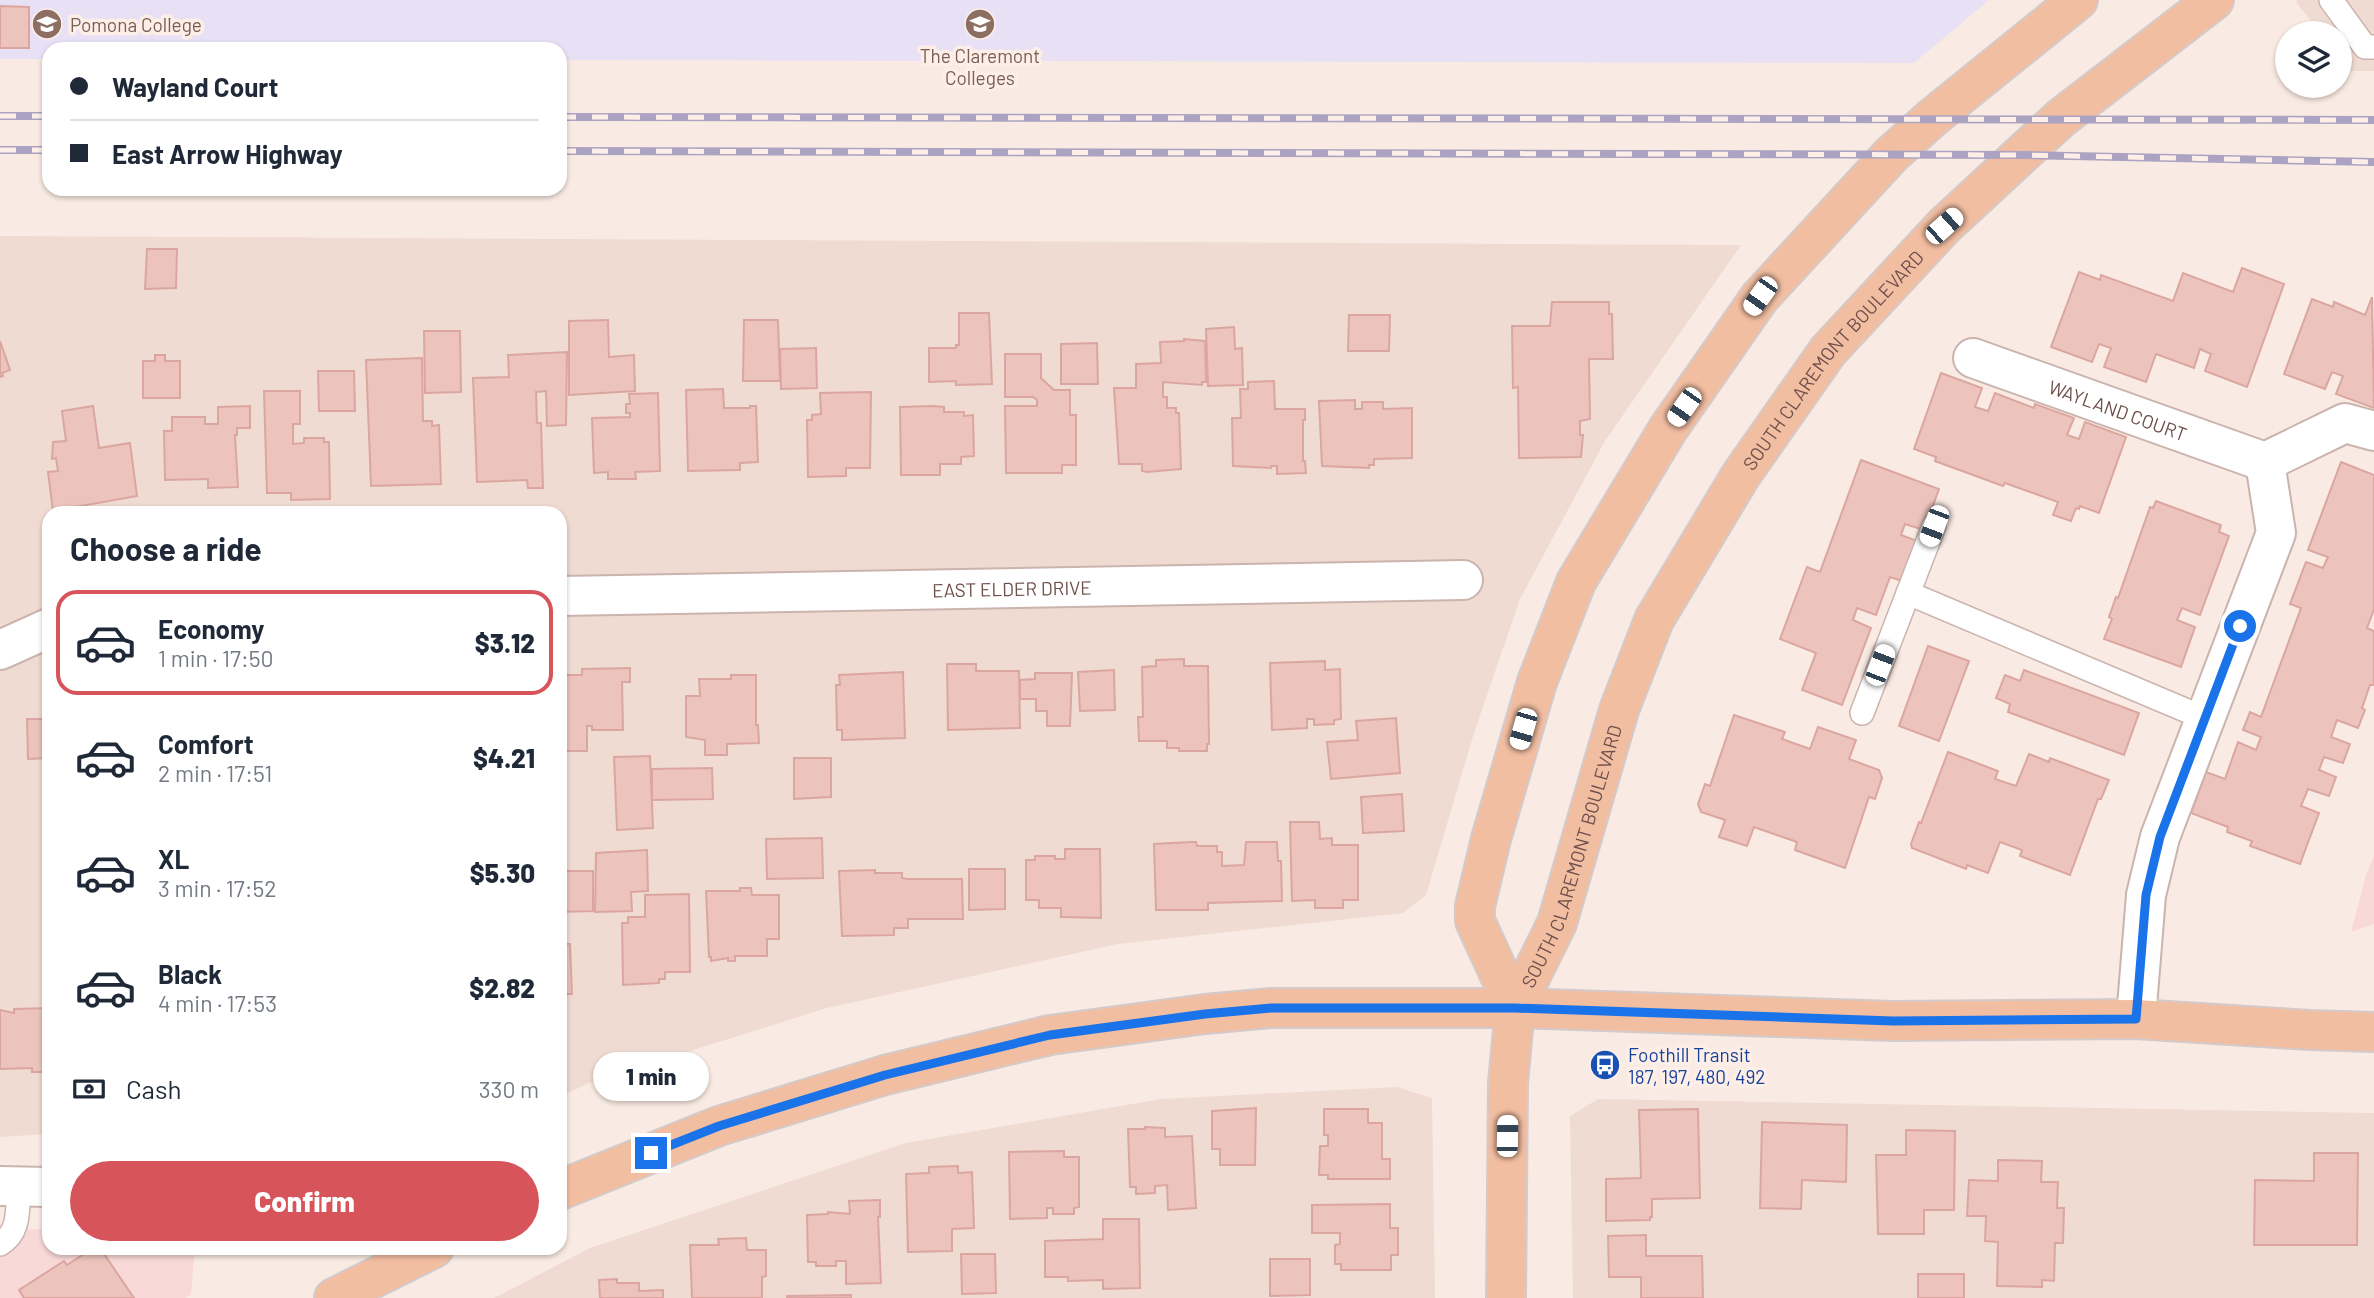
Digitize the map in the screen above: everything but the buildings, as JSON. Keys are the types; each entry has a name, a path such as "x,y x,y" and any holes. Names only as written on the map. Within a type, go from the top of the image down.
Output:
{"main road":[{"name":"SOUTH CLAREMONT BOULEVARD","path":"1515,1008 1475,921 1475,906 1491,839 1537,682 1576,582 1668,429 1760,296 1891,155 1931,118 2078,0"},
{"name":"SOUTH CLAREMONT BOULEVARD","path":"1515,1008 1557,923 1619,710 1654,621 1749,464 1828,351 1944,226 2062,118 2214,0"},
{"path":"567,1187 719,1126 885,1075 1050,1035 1271,1008 1515,1008 1893,1021 2136,1019 2374,1032"},
{"path":"1506,1298 1508,1083 1515,1008"},
{"path":"334,1298 420,1255"}],"street":[{"name":"WAYLAND COURT","path":"1973,358 2265,462"},
{"path":"2136,1019 2146,895 2160,837 2276,533 2265,462 2346,423 2374,431"},
{"name":"EAST ELDER DRIVE","path":"567,596 1463,580"},
{"path":"0,650 42,631"}],"lane":[{"path":"2331,0 2365,47 2374,47"},
{"path":"1862,713 1934,526"},
{"path":"1908,593 2204,718"},
{"path":"0,1244 10,1237 16,1224 23,1186"}],"shaded area":[{"name":"The Claremont Colleges","path":"0,0 1989,0 1914,63 567,60 567,42 42,42 42,59 0,59"},
{"path":"2374,0 2374,71 2352,71 2352,21 2311,21 2296,2"},
{"path":"0,236 1741,245 1605,441 1520,599 1474,733 1426,895 1403,913 1118,944 827,1008 589,1083 567,1094 567,506 42,506 42,1134 0,1137"},
{"path":"2374,856 2374,924 2351,932 2366,875"},
{"path":"1397,1087 1432,1098 1435,1298 494,1298 590,1248 906,1143 1161,1099"},
{"path":"1598,1099 2374,1113 2374,1298 1573,1298 1570,1116"},
{"path":"42,1229 42,1255 194,1255 191,1294 186,1298 0,1298 0,1230"}],"railway":[{"path":"0,116 42,116"},
{"path":"567,117 2374,120"},
{"path":"0,150 42,150"},
{"path":"567,151 2023,155 2374,162"}],"place":[{"name":"Pomona College","path":"47,24"},
{"name":"The Claremont Colleges","path":"980,24"},
{"name":"Foothill Transit 187, 197, 480, 492","path":"1605,1065"}],"route":[{"path":"651,1153 719,1126 885,1075 1050,1035 1271,1008 1515,1008 1893,1021 2136,1019 2139,955 2146,895 2160,837 2240,626"}]}
